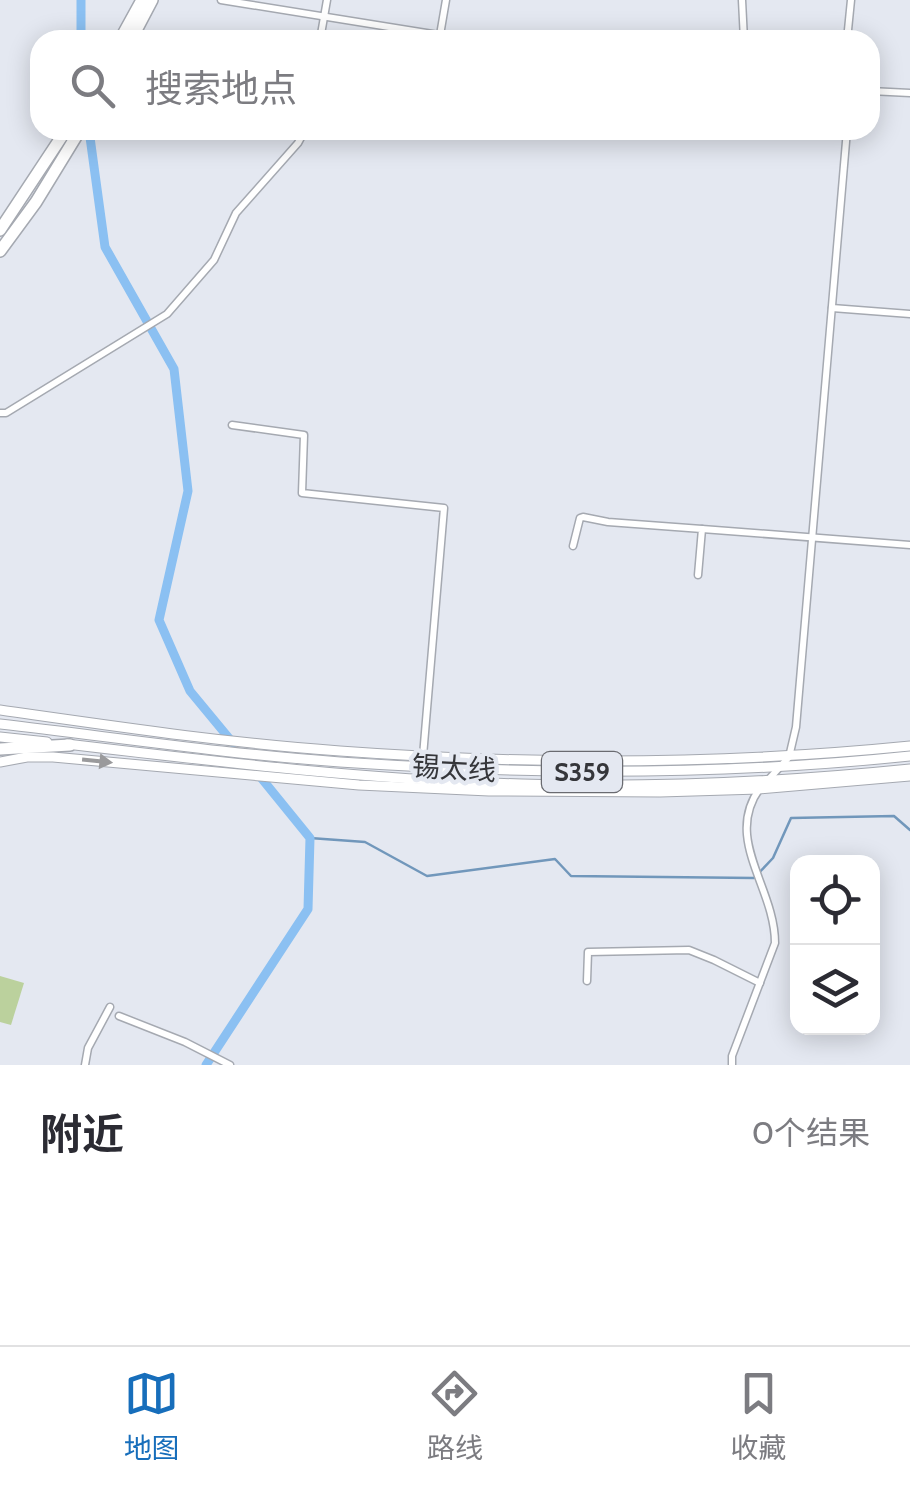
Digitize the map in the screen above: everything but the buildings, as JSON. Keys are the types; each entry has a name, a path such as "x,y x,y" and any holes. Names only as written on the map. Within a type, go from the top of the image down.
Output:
{"highway":[{"path":"126,30 142,0"},
{"path":"137,30 152,0"},
{"path":"0,230 59,140"},
{"path":"2,248 74,140"},
{"path":"0,749 70,745"}],"main road":[{"path":"0,710 216,744 248,742 505,760 638,762 789,757 910,746"},
{"name":"锡太线","path":"0,724 216,744 255,754 336,762 504,770 671,772 780,768 910,756"},
{"name":"锡太线","path":"0,736 266,767 523,784 674,784 910,769"},
{"path":"0,762 53,757 359,785 489,791 759,789 910,776"}],"street":[{"path":"221,0 409,30"},
{"path":"322,30 326,0"},
{"path":"441,30 446,0"},
{"path":"742,0 744,30"},
{"path":"849,30 851,0"},
{"path":"880,92 910,93"},
{"path":"0,413 6,413 164,316 214,260 236,213 299,140"},
{"path":"732,1065 775,943 775,930 746,836 746,818 759,789 789,757 796,728 846,140"},
{"path":"832,308 910,314"},
{"path":"232,426 304,435 302,493 444,508 424,756"},
{"path":"572,546 583,516 608,522 910,545"},
{"path":"698,575 702,529"},
{"path":"587,982 588,952 688,950 760,983"},
{"path":"85,1065 88,1048 110,1007"},
{"path":"119,1016 230,1065"}],"green space":[{"path":"0,976 24,983 11,1025 0,1022"}],"waterway":[{"path":"81,0 81,30"},
{"path":"90,140 105,247 174,369 188,491 159,620 190,691 233,743"},
{"path":"206,1065 308,909 310,838 258,774"},
{"path":"310,838 365,842 427,876 555,859 571,876 754,878 773,858 791,818 894,816 910,830"}]}
